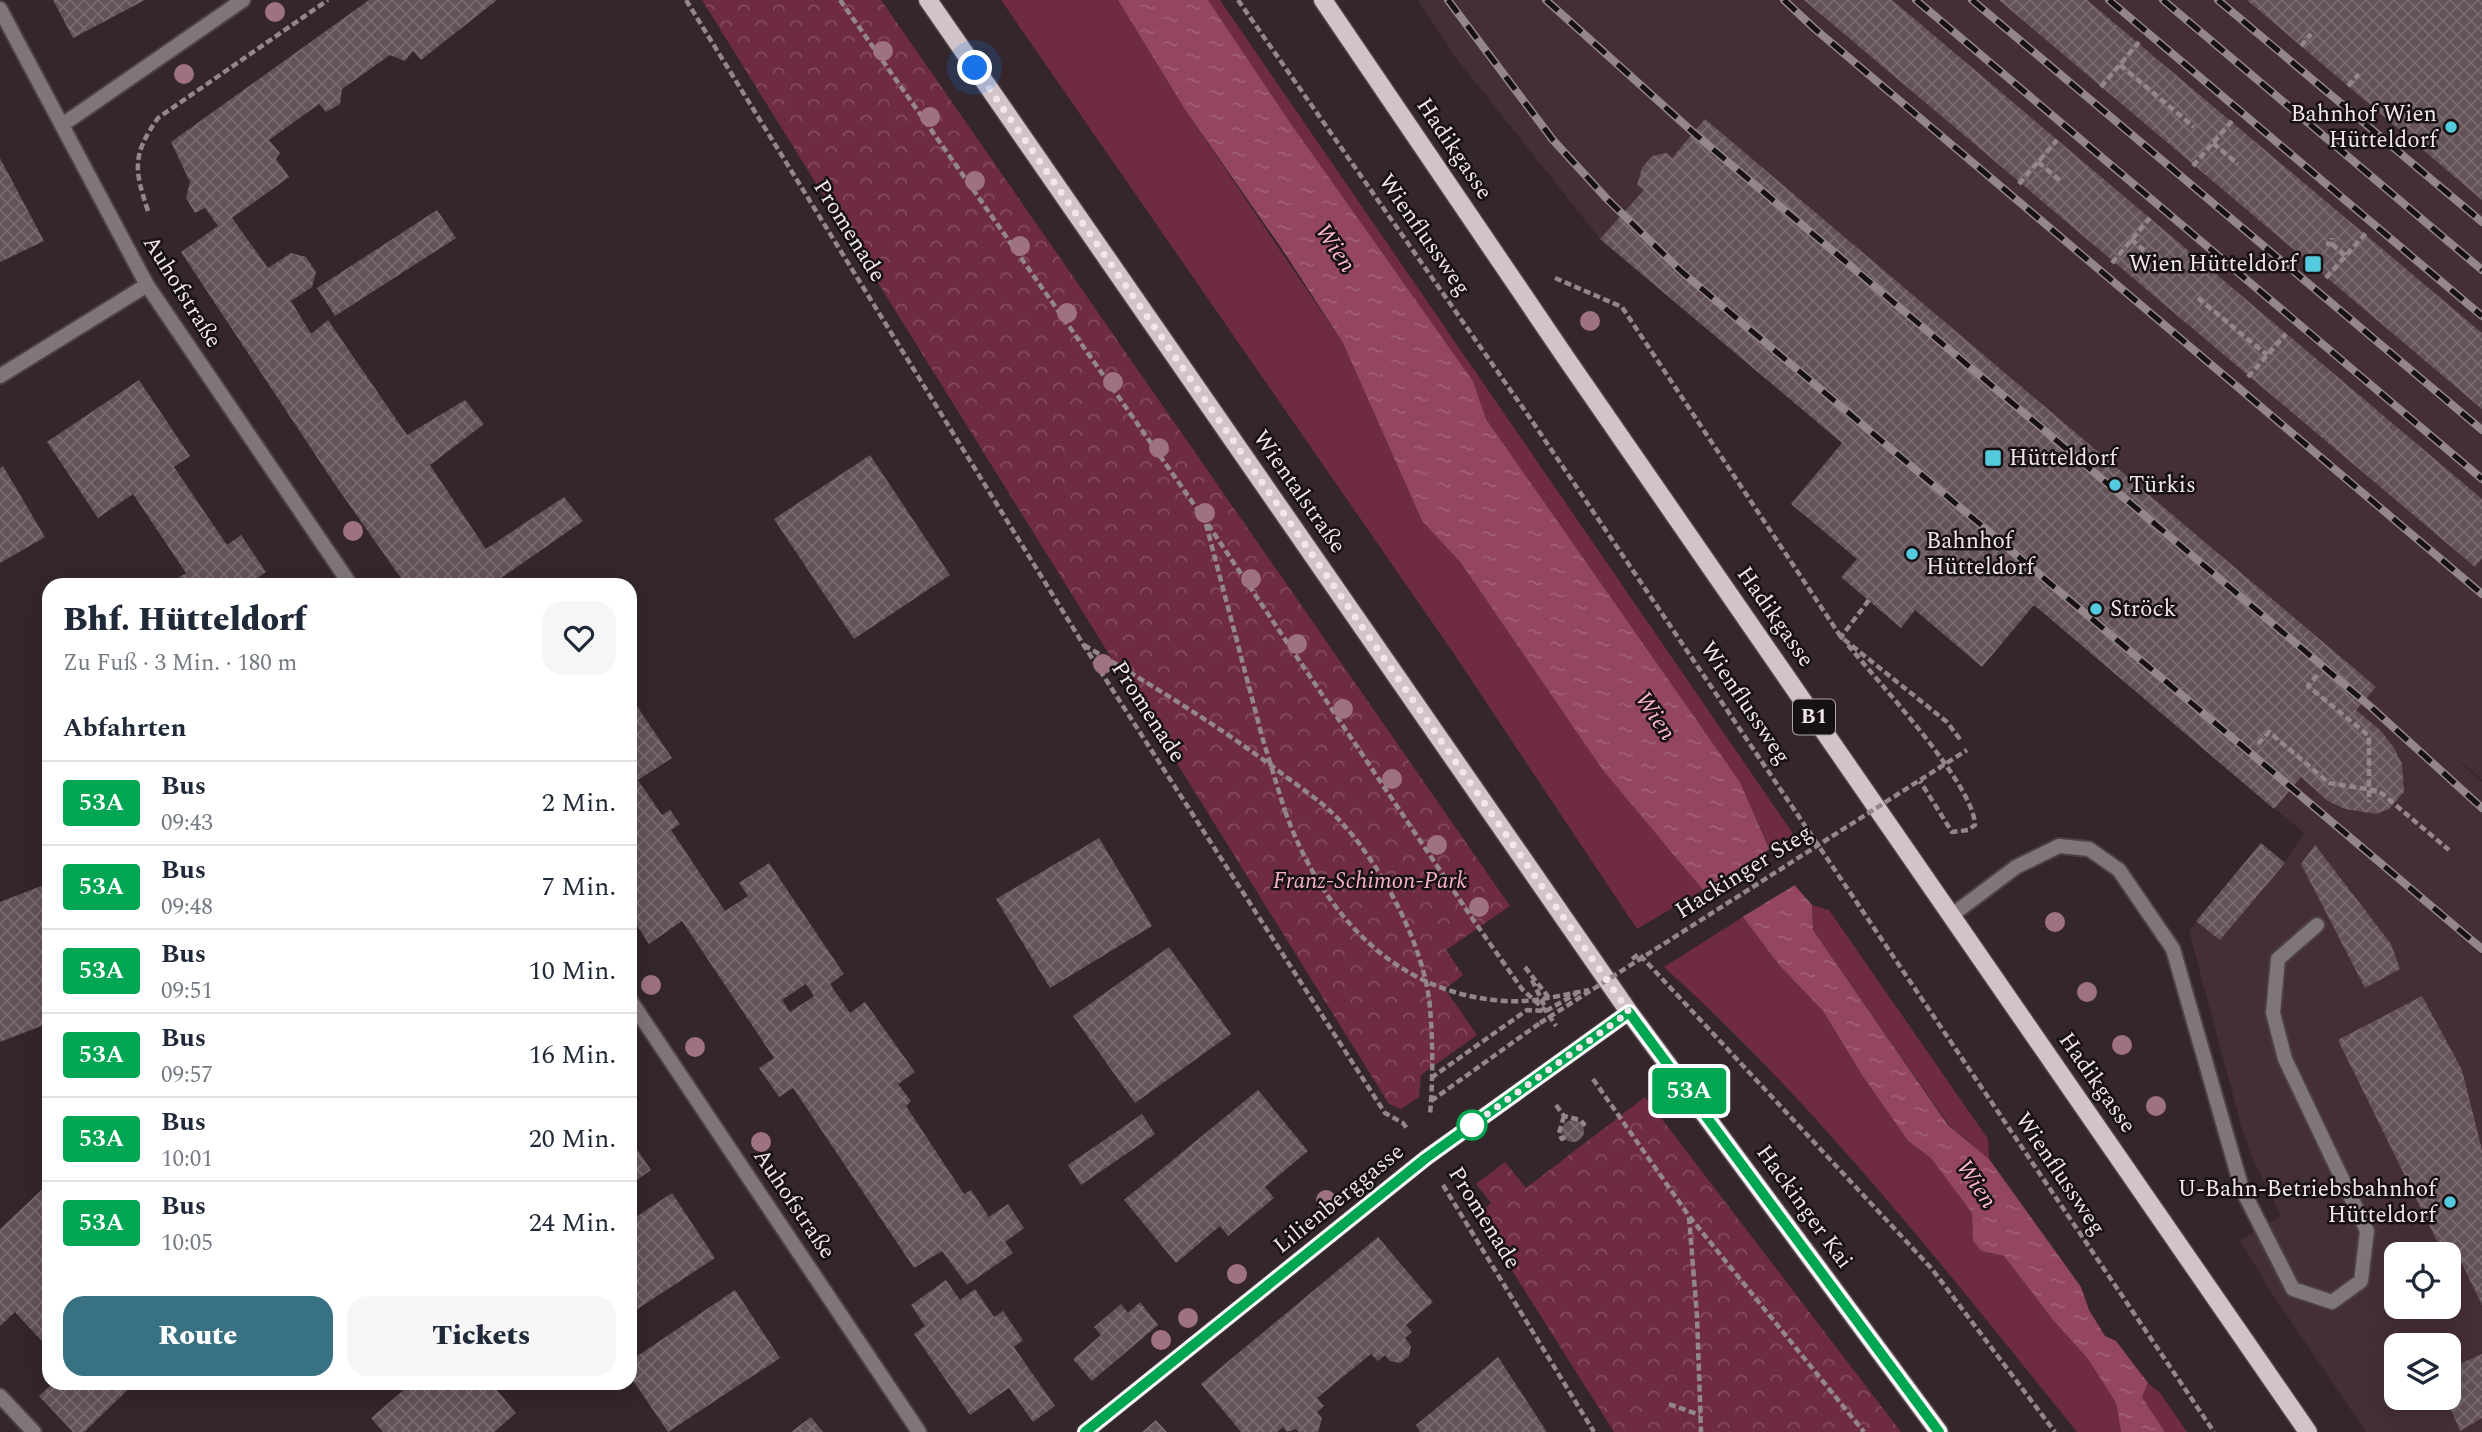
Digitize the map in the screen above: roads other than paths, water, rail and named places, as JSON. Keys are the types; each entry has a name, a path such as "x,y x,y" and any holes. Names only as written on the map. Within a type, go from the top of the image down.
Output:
{"main road":[{"name":"Wientalstraße","path":"928,0 1629,1012"},
{"name":"Hadikgasse","path":"1323,0 1566,358 2308,1432"},
{"name":"Hackinger Kai","path":"1629,1012 1939,1432"}],"street":[{"path":"62,125 243,0"},
{"name":"Auhofstraße","path":"0,9 147,285 346,578"},
{"path":"0,376 147,285"},
{"path":"1952,915 2016,867 2059,846 2089,849 2119,870 2173,949 2242,1189 2293,1289 2332,1302 2361,1281 2367,1231 2284,1059 2273,1013 2278,959 2317,925"},
{"name":"Auhofstraße","path":"637,1010 919,1432"},
{"name":"Lilienberggasse","path":"1085,1432 1426,1158 1629,1012"},
{"path":"0,1396 34,1432"}],"water":[{"name":"Wien","path":"1118,0 1208,0 1289,121 1473,381 1486,419 1740,782 1776,864 1812,905 1813,930 1948,1125 1989,1159 2081,1287 2089,1310 2105,1336 2116,1341 2148,1383 2142,1397 2165,1432 2121,1432 2116,1403 2088,1359 2053,1320 2004,1256 1981,1251 1973,1241 1972,1213 1931,1158 1908,1141 1862,1075 1823,1011 1779,965 1743,917 1703,890 1602,769 1461,563 1422,521 1343,343 1284,252 1184,108"}],"railway":[{"path":"1448,0 1553,140 1607,199 1682,272 2482,949"},
{"path":"1546,0 1695,134 2372,708 2482,808"},
{"path":"1784,0 2482,594"},
{"path":"1916,0 2482,479"},
{"path":"1972,0 2482,430"},
{"path":"2109,0 2482,316"},
{"path":"2163,0 2482,270"},
{"path":"2218,0 2482,222"}],"place":[{"name":"Bahnhof Wien Hütteldorf","path":"2451,127"},
{"name":"Wien Hütteldorf","path":"2313,264"},
{"name":"Hütteldorf","path":"1993,458"},
{"name":"Türkis","path":"2115,485"},
{"name":"Bahnhof Hütteldorf","path":"1912,554"},
{"name":"Ströck","path":"2096,609"},
{"name":"U-Bahn-Betriebsbahnhof Hütteldorf","path":"2450,1202"}],"park label":[{"name":"Franz-Schimon-Park","path":"1370,881"}]}
